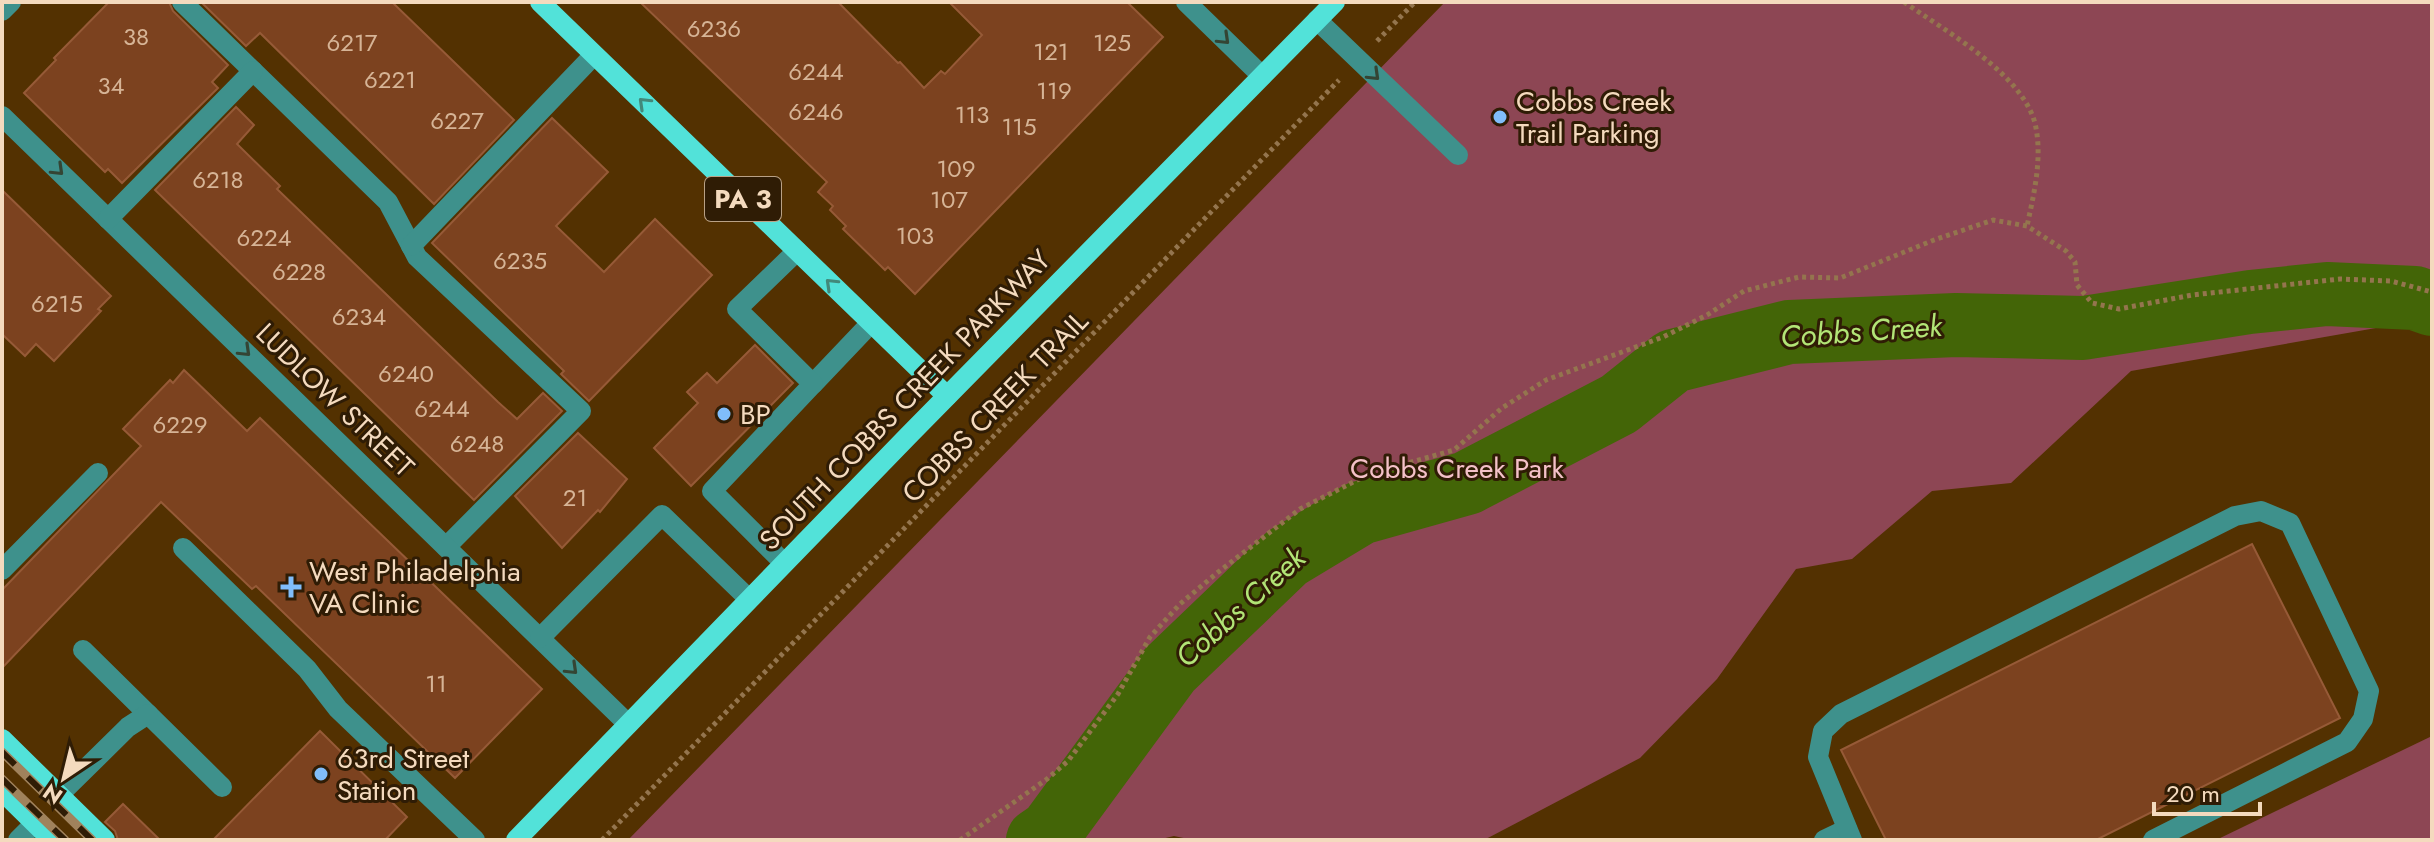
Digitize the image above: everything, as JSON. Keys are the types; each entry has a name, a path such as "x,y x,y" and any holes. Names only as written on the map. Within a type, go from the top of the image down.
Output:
{"main road":[{"name":"PA 3","path":"540,2 947,396"},
{"name":"SOUTH COBBS CREEK PARKWAY","path":"516,840 1335,2"},
{"path":"2,739 105,840"},
{"path":"2,791 52,840"}],"street":[{"path":"2,11 11,2"},
{"path":"182,2 388,202 417,257 581,411 446,547"},
{"path":"1186,2 1262,76"},
{"path":"1317,20 1458,155"},
{"path":"411,246 594,55"},
{"path":"108,219 253,71"},
{"name":"LUDLOW STREET","path":"2,116 628,724"},
{"path":"797,251 737,309 813,384"},
{"path":"784,563 712,491 871,323"},
{"path":"2,570 98,473"},
{"path":"1824,840 1849,834 1818,757 1823,731 1841,714 2235,516 2261,511 2290,523 2369,691 2363,719 2347,742 2153,840"},
{"path":"540,638 662,515 749,599"},
{"path":"183,548 307,669 338,709 475,840"},
{"path":"83,650 222,787"},
{"path":"59,795 128,727 148,714"},
{"path":"18,840 35,823"}],"path":[{"name":"COBBS CREEK TRAIL","path":"602,840 1415,2"},
{"path":"1904,2 2004,74 2025,99 2036,125 2038,155 2027,226"},
{"path":"960,840 1068,761 1118,694 1150,637 1170,615 1258,539 1300,509 1369,474 1454,450 1502,408 1546,380 1663,337 1707,315 1744,291 1799,277 1840,278 1993,220 2027,226 2066,251 2075,262 2077,285 2092,303 2119,309 2192,295 2340,279 2391,281 2432,292"}],"green space":[{"name":"Cobbs Creek Park","path":"1445,2 2432,2 2432,323 2416,321 2131,371 2011,483 1932,491 1852,559 1796,569 1717,679 1640,758 1484,840 1193,840 1174,836 1157,840 628,840"},
{"path":"2432,736 2432,840 2216,840"}],"building":[{"path":"109,2 169,2 173,11 228,65 212,82 218,88 122,183 108,169 105,172 24,93"},
{"path":"201,2 392,2 514,120 434,204 260,33 246,46"},
{"path":"640,2 838,2 924,88 941,71 945,74 982,35 949,2 1127,2 1163,37 915,294 843,229 846,226 830,210 833,206 818,192 827,182"},
{"path":"236,107 254,125 237,144 280,186 277,189 498,402 517,419 543,393 562,411 474,500 155,190"},
{"path":"552,118 608,172 556,226 604,272 655,219 712,275 589,401 561,374 564,371 432,243"},
{"path":"2,190 111,296 54,361 36,344 25,356 2,334"},
{"path":"755,345 793,383 691,486 654,448 698,403 687,392 707,373 717,383"},
{"path":"184,370 247,431 260,418 542,689 455,778 256,586 252,589 161,502 2,668 2,590 141,446 123,429 170,380 173,383"},
{"path":"578,433 627,479 600,512 598,510 562,548 515,496"},
{"path":"2252,544 2340,718 2096,840 1886,840 1841,750"},
{"name":"63rd Street Station","path":"320,731 407,817 385,840 213,840"},
{"path":"123,804 160,840 118,840 115,831 105,822"}],"waterway":[{"name":"Cobbs Creek","path":"1038,840 1051,831 1169,670 1287,557 1360,513 1467,483 1619,404 1673,361 1789,332 1956,325 2083,328 2250,302 2327,294 2415,298 2432,304"}],"railway":[{"path":"2,752 92,840"},
{"path":"2,779 65,840"}],"place":[{"name":"Cobbs Creek Trail Parking","path":"1500,117"},
{"name":"BP","path":"724,414"},
{"name":"West Philadelphia VA Clinic","path":"291,587"},
{"name":"63rd Street Station","path":"321,774"}]}
